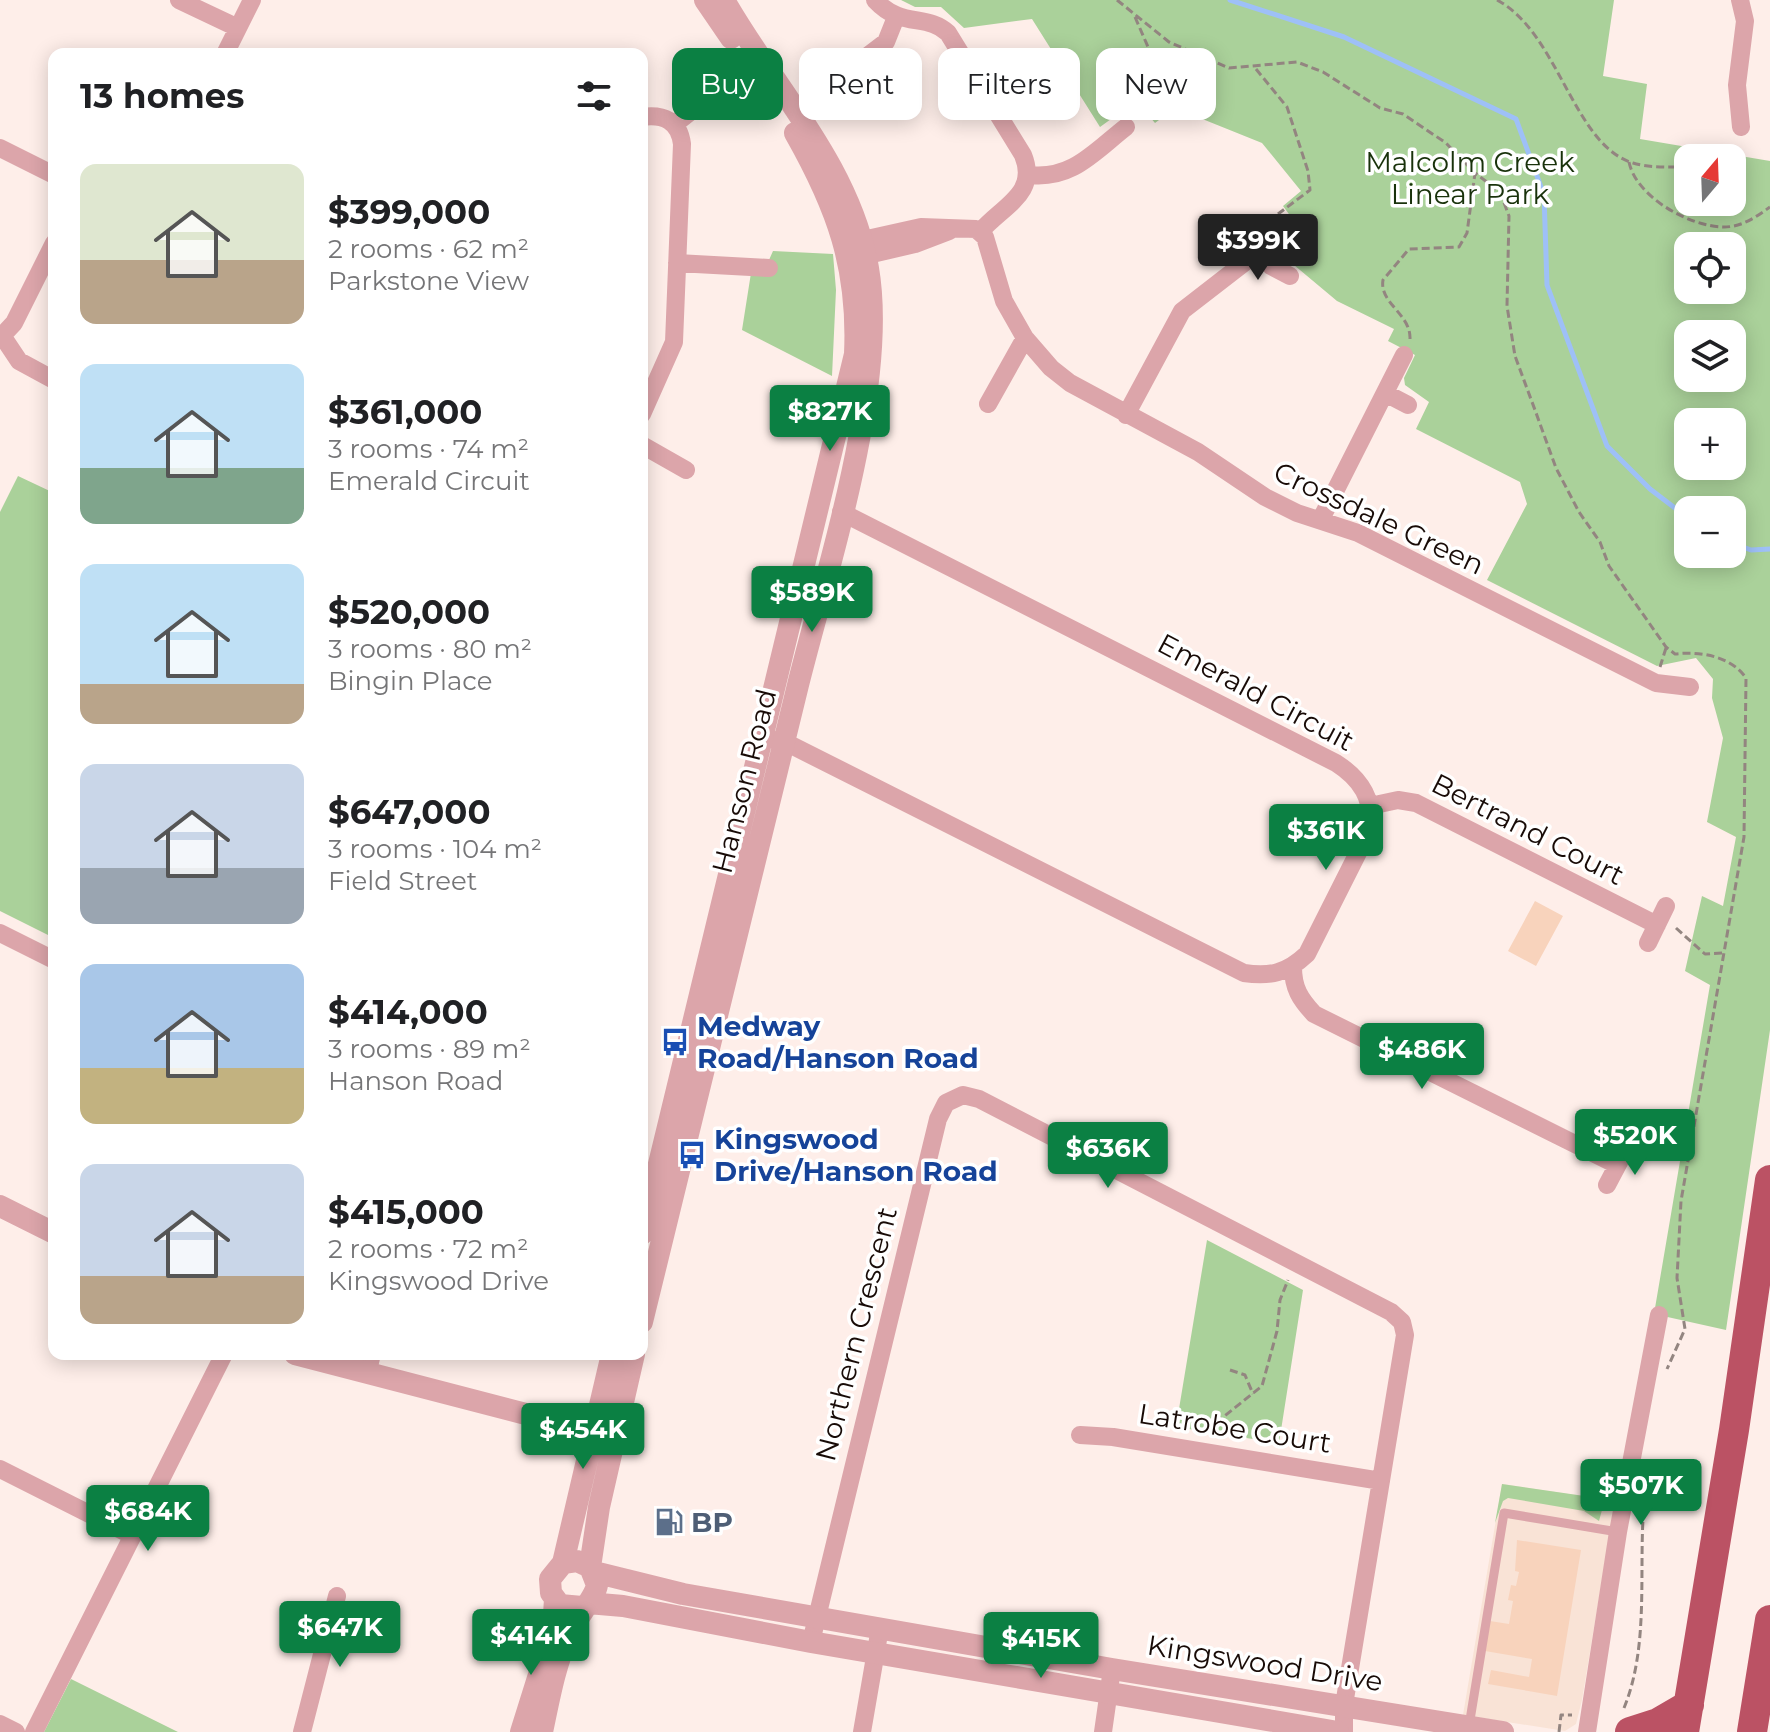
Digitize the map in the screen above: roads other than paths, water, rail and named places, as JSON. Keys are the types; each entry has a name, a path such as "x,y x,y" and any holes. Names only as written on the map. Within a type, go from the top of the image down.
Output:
{"highway":[{"path":"1630,1732 1658,1723 1686,1719 1770,1180"},
{"path":"1752,1732 1770,1620"}],"street":[{"path":"179,0 238,28"},
{"path":"228,48 252,0"},
{"name":"Hanson Road","path":"705,0 795,132 856,250"},
{"name":"Hanson Road","path":"648,1296 774,740 870,355 871,294 856,250 839,178 724,0"},
{"path":"856,250 921,227 959,226 980,232 996,213 1022,194 1029,175 1023,155 948,33 936,25 896,17 875,0"},
{"path":"1740,0 1745,21 1737,85 1741,127"},
{"path":"878,48 886,42 896,17"},
{"path":"648,116 657,115 675,124 682,144 674,342 648,400"},
{"path":"675,124 680,120"},
{"path":"1029,175 1050,177 1066,173 1126,127"},
{"path":"0,148 48,172"},
{"name":"Crossdale Green","path":"980,232 989,246 1004,301 1025,338 1060,375 1126,415 1216,462 1265,497 1297,513 1358,533 1646,678 1690,687"},
{"path":"1126,415 1182,311 1284,232"},
{"path":"1258,251 1271,266 1290,276"},
{"path":"48,255 14,323 1,338 19,361 48,377"},
{"path":"677,263 769,268"},
{"path":"988,404 1025,338"},
{"path":"1321,519 1404,355"},
{"path":"1385,393 1408,405"},
{"path":"648,448 686,470"},
{"name":"Emerald Circuit","path":"831,507 1336,763 1359,780 1370,806"},
{"path":"774,740 1244,973 1268,976 1293,967 1307,954 1367,837 1370,806"},
{"name":"Hanson Road","path":"648,1212 774,740"},
{"name":"Bertrand Court","path":"1370,806 1398,800 1416,803 1663,917 1648,943"},
{"path":"0,933 48,957"},
{"path":"1293,967 1293,983 1300,999 1314,1014 1622,1157 1607,1185"},
{"name":"Northern Crescent","path":"811,1642 938,1119 946,1103 963,1095 979,1099 1391,1312 1402,1322 1405,1335 1344,1705 1344,1732"},
{"path":"0,1206 48,1230"},
{"path":"1588,1724 1618,1532 1659,1315"},
{"path":"34,1732 221,1360"},
{"path":"339,1360 369,1364 604,1434"},
{"path":"542,1732 561,1656 597,1585 592,1570 611,1360"},
{"path":"521,1732 553,1630 555,1599 550,1579 563,1563 604,1434 632,1360"},
{"name":"Latrobe Court","path":"1080,1435 1113,1437 1381,1481"},
{"path":"0,1469 133,1536"},
{"path":"563,1563 577,1561 592,1570"},
{"name":"Kingswood Drive","path":"592,1570 683,1594 1112,1669 1503,1732"},
{"path":"678,1617 683,1594"},
{"path":"302,1732 337,1596"},
{"path":"555,1599 567,1608 585,1605"},
{"name":"Kingswood Drive","path":"585,1605 623,1606 811,1642 1338,1732"},
{"path":"862,1732 880,1628"},
{"path":"1103,1732 1112,1669"},
{"path":"0,1724 16,1732"}],"lane":[{"path":"1469,1726 1504,1513 1618,1532"}],"waterway":[{"path":"1230,0 1344,37 1516,119 1544,195 1547,285 1607,446 1650,489 1674,507"},
{"path":"1746,548 1770,549"}],"place":[{"name":"Medway Road/Hanson Road","path":"675,1042"},
{"name":"Kingswood Drive/Hanson Road","path":"692,1155"},
{"name":"BP","path":"669,1522"}],"park label":[{"name":"Malcolm Creek Linear Park","path":"1470,178"}]}
